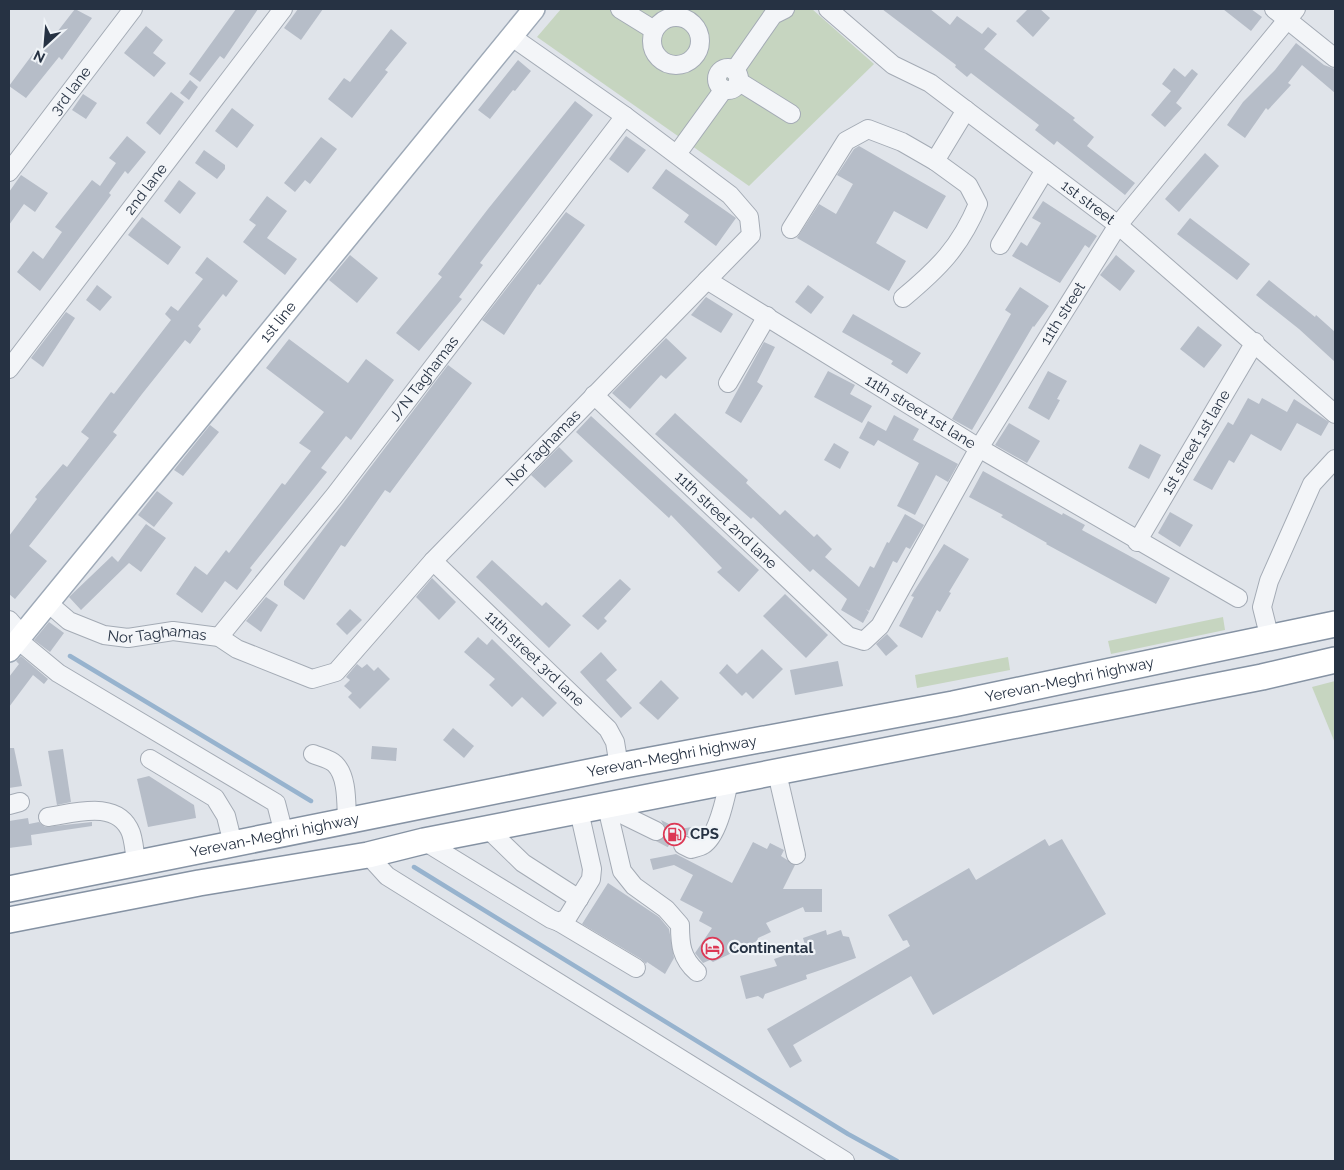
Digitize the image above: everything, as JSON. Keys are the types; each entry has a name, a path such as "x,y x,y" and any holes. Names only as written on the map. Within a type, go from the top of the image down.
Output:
{"highway":[{"name":"Yerevan-Meghri highway","path":"9,889 618,766 953,704 1335,624"},
{"path":"9,920 199,883 368,855 424,841 607,807 1262,677 1335,660"}],"main road":[{"name":"1st line","path":"14,636 48,603 534,9"}],"street":[{"name":"3rd lane","path":"9,172 133,9"},
{"name":"2nd lane","path":"9,370 282,9"},
{"path":"620,9 654,30"},
{"path":"677,154 773,15 785,9"},
{"name":"1st street","path":"828,9 894,65 930,83 1118,225 1255,342 1335,414"},
{"path":"1274,9 1292,14 1335,58"},
{"name":"11th street","path":"864,641 880,626 979,448 1118,225 1292,14"},
{"path":"673,17 689,20 695,25 701,40 698,55 692,61 676,66 661,61 652,46 654,30 659,24 673,17"},
{"name":"Nor Taghamas","path":"48,603 69,621 104,634 128,638 173,631 219,637 245,652 312,679 336,672 433,561 751,235 749,217 730,196 625,116 512,37"},
{"path":"698,55 730,78 791,114"},
{"path":"935,160 966,110"},
{"name":"J/N Taghamas","path":"219,637 334,495 625,116"},
{"path":"792,228 846,141 868,129 902,142 935,160 968,185 978,204 968,228 954,250 904,298"},
{"path":"1000,245 1045,170"},
{"name":"11th street 1st lane","path":"707,280 979,448 1137,542 1238,598"},
{"path":"728,383 767,316"},
{"name":"1st street 1st lane","path":"1137,542 1255,342"},
{"name":"11th street 2nd lane","path":"594,395 848,636 864,641"},
{"path":"1270,639 1262,607 1269,581 1312,484 1335,458"},
{"name":"11th street 3rd lane","path":"433,561 608,729 614,742 618,766"},
{"path":"14,636 58,673 276,804 284,834"},
{"path":"313,754 334,763 339,771 345,791 347,821"},
{"path":"150,759 215,798 226,816 233,844"},
{"path":"777,773 796,855"},
{"path":"683,844 691,849 703,845 708,839 720,814 729,782"},
{"path":"607,807 656,831"},
{"path":"607,807 622,871 634,886 666,909 680,925 680,950 690,966 697,972"},
{"path":"48,817 101,810 122,818 130,833 136,864"},
{"path":"559,922 567,918 591,879 592,869 579,811"},
{"path":"488,829 523,863 579,899"},
{"path":"424,841 551,919 636,968"},
{"path":"368,855 387,876 845,1161"}],"green space":[{"path":"561,9 812,9 874,64 749,186 537,37"},
{"path":"1223,617 1225,630 1111,654 1108,641"},
{"path":"1008,657 1010,670 917,688 915,675"},
{"path":"1335,681 1335,743 1312,687"}],"building":[{"path":"75,9 92,18 62,60 59,57 26,98 9,86 35,51 40,54"},
{"path":"236,9 258,9 224,59 220,56 200,82 189,74"},
{"path":"298,9 323,9 301,40 284,28"},
{"path":"882,9 930,9 950,25 957,16 982,34 988,27 997,34 984,49 1075,118 1073,120 1094,137 1087,146 1135,183 1125,195 1057,141 1054,145 1035,130 1039,125 971,73 967,77 955,67 956,65"},
{"path":"1028,9 1040,9 1050,18 1033,37 1016,21"},
{"path":"1223,9 1251,9 1262,17 1251,31"},
{"path":"146,26 163,40 153,53 166,63 154,77 124,53"},
{"path":"391,29 407,43 385,70 388,72 352,118 328,99 344,78 350,82"},
{"path":"1296,43 1324,65 1335,69 1335,93 1302,65 1288,83 1291,85 1268,110 1266,108 1245,138 1227,125 1243,102 1275,70"},
{"path":"518,60 531,71 490,119 478,110"},
{"path":"1174,68 1185,77 1192,69 1198,74 1176,103 1182,108 1165,127 1151,115 1171,91 1162,84"},
{"path":"190,80 198,87 189,100 180,93"},
{"path":"171,92 184,102 160,135 146,123"},
{"path":"83,94 97,103 86,119 72,110"},
{"path":"575,101 593,115 480,263 483,265 459,297 462,299 419,351 396,333 442,277 438,274 488,209"},
{"path":"232,108 254,125 237,148 215,131"},
{"path":"127,136 146,152 128,174 125,171 109,193 111,195 40,291 17,272 33,251 43,259 62,232 55,227 92,180 100,186 116,163 109,158"},
{"path":"626,136 646,150 628,173 609,159"},
{"path":"321,137 337,149 310,184 305,180 295,192 284,183"},
{"path":"859,146 946,196 927,229 894,211 876,243 906,261 889,291 797,238 819,204 836,214 853,184 837,175 854,149"},
{"path":"204,150 225,165 225,169 217,179 195,163"},
{"path":"1205,153 1219,166 1179,212 1165,199"},
{"path":"666,169 736,218 716,246 684,222 689,215 652,188"},
{"path":"21,175 48,193 35,212 24,204 9,225 9,192"},
{"path":"179,180 196,193 180,214 164,201"},
{"path":"267,196 287,211 267,238 297,259 285,275 243,242 256,225 249,220"},
{"path":"1043,201 1097,236 1089,248 1085,245 1060,283 1012,256 1021,242 1027,246 1041,223 1032,218"},
{"path":"566,212 585,225 540,285 538,284 504,335 482,320"},
{"path":"142,217 181,247 168,265 128,235"},
{"path":"1190,218 1250,264 1237,280 1177,234"},
{"path":"350,255 378,278 357,303 329,280"},
{"path":"1116,255 1135,271 1120,291 1100,275"},
{"path":"207,257 238,281 226,297 223,294 198,326 201,329 190,344 185,340 142,394 113,432 117,435 29,546 47,561 15,599 9,594 9,536 37,499 35,497 63,464 67,467 89,438 81,432 111,392 114,394 171,320 165,314 171,306 178,311 203,279 195,273"},
{"path":"1269,280 1315,317 1316,315 1335,332 1335,362 1299,329 1256,295"},
{"path":"97,285 112,297 100,311 86,300"},
{"path":"808,285 824,297 811,314 795,302"},
{"path":"1020,287 1049,306 1033,326 972,430 952,419 1011,314 1005,310"},
{"path":"706,297 733,314 721,333 691,315"},
{"path":"66,312 75,318 43,367 31,358"},
{"path":"853,314 921,353 907,374 891,364 893,361 842,332"},
{"path":"1198,326 1222,345 1204,368 1180,349"},
{"path":"666,338 687,358 666,379 661,375 630,409 612,393"},
{"path":"289,339 348,383 366,359 394,380 351,440 346,436 321,468 327,472 250,568 252,570 237,590 225,581 202,613 176,594 195,566 207,575 226,550 229,553 282,483 285,485 311,451 299,443 324,412 266,368"},
{"path":"764,342 775,347 757,382 763,386 741,423 725,413"},
{"path":"448,365 472,383 390,493 385,490 345,547 341,545 304,600 284,585 284,581"},
{"path":"828,371 855,385 850,394 872,406 862,423 814,397"},
{"path":"1048,371 1067,381 1057,399 1060,400 1049,420 1028,408"},
{"path":"1248,398 1259,404 1262,398 1287,412 1294,399 1329,422 1321,436 1297,423 1281,451 1251,434 1234,463 1229,460 1212,490 1193,480 1228,422 1233,425"},
{"path":"675,413 748,480 746,483 780,515 785,510 814,537 817,534 832,549 825,557 859,587 870,566 874,568 887,542 889,543 905,514 924,525 910,549 906,547 897,563 893,561 869,611 866,609 869,612 863,623 841,610 847,599 813,569 810,572 753,517 751,519 655,434"},
{"path":"894,415 919,429 913,440 958,464 948,482 936,475 915,515 897,506 919,463 878,440 874,446 859,438 868,421 886,431"},
{"path":"591,416 759,570 739,592 717,572 722,568 671,515 669,518 576,432"},
{"path":"1009,423 1040,441 1027,463 995,445"},
{"path":"210,425 219,432 183,476 174,470"},
{"path":"834,443 849,452 840,469 824,460"},
{"path":"1140,444 1161,455 1149,479 1128,468"},
{"path":"559,447 573,461 545,488 531,475"},
{"path":"983,471 1062,515 1063,513 1085,525 1082,530 1170,578 1156,604 1046,544 1001,517 1003,515 969,497"},
{"path":"157,491 173,503 154,527 138,515"},
{"path":"1170,512 1193,525 1180,547 1158,533"},
{"path":"146,524 166,538 141,572 129,563 81,610 69,597 112,556 118,562"},
{"path":"944,544 969,559 949,592 951,593 940,612 937,610 922,638 899,626 914,597 911,596"},
{"path":"492,560 542,606 546,602 571,625 549,648 476,577"},
{"path":"432,578 456,602 439,620 416,597"},
{"path":"620,579 631,589 604,618 607,621 598,630 582,616"},
{"path":"785,594 828,635 806,658 763,616"},
{"path":"266,597 278,605 261,632 246,621"},
{"path":"350,609 362,620 347,635 336,624"},
{"path":"49,622 64,633 50,652 34,640"},
{"path":"887,634 898,646 886,656 876,644"},
{"path":"478,637 487,645 492,639 557,703 543,717 522,697 512,707 489,685 495,679 464,652"},
{"path":"762,649 783,669 753,699 746,692 742,696 719,673 727,664 737,674"},
{"path":"601,652 617,670 606,680 632,708 621,718 580,672"},
{"path":"21,656 48,679 44,684 33,675 9,707 9,677 19,664 16,661"},
{"path":"838,661 843,686 795,695 790,670"},
{"path":"357,664 362,668 367,664 374,671 378,667 390,679 360,709 348,697 352,693 344,686 350,680 346,677"},
{"path":"661,680 679,698 658,720 639,703"},
{"path":"453,728 474,746 464,758 443,740"},
{"path":"372,746 397,748 396,761 371,759"},
{"path":"9,748 14,748 22,786 9,788"},
{"path":"63,749 71,802 57,805 48,751"},
{"path":"149,776 194,805 196,818 148,827 137,779"},
{"path":"28,818 29,824 39,822 45,827 92,822 92,826 31,835 32,845 9,848 9,821"},
{"path":"661,820 679,829 692,827 688,835 678,836 673,843 663,838 666,830"},
{"path":"1045,839 1049,846 1062,839 1106,914 933,1015 911,976 793,1045 802,1061 790,1068 767,1029 910,946 907,940 903,941 888,915 969,868 976,880"},
{"path":"753,842 767,849 770,843 784,850 781,856 795,865 783,889 822,889 822,912 805,912 803,907 766,923 771,932 758,938 757,941 713,962 710,960 703,963 695,953 712,928 699,921 703,912 680,900 693,875 674,865 653,870 650,859 676,854 732,883"},
{"path":"608,883 659,917 669,929 674,958 665,974 582,924"},
{"path":"826,930 827,935 841,930 843,936 849,937 856,958 806,975 807,979 765,994 763,999 758,996 746,999 740,976 777,966 774,959 806,948 803,938"}],"waterway":[{"path":"70,656 311,801"},
{"path":"414,867 848,1134 897,1161"}],"tunnel":[{"path":"656,831 683,845"}],"place":[{"name":"CPS","path":"674,834"},
{"name":"Continental","path":"713,948"}]}
